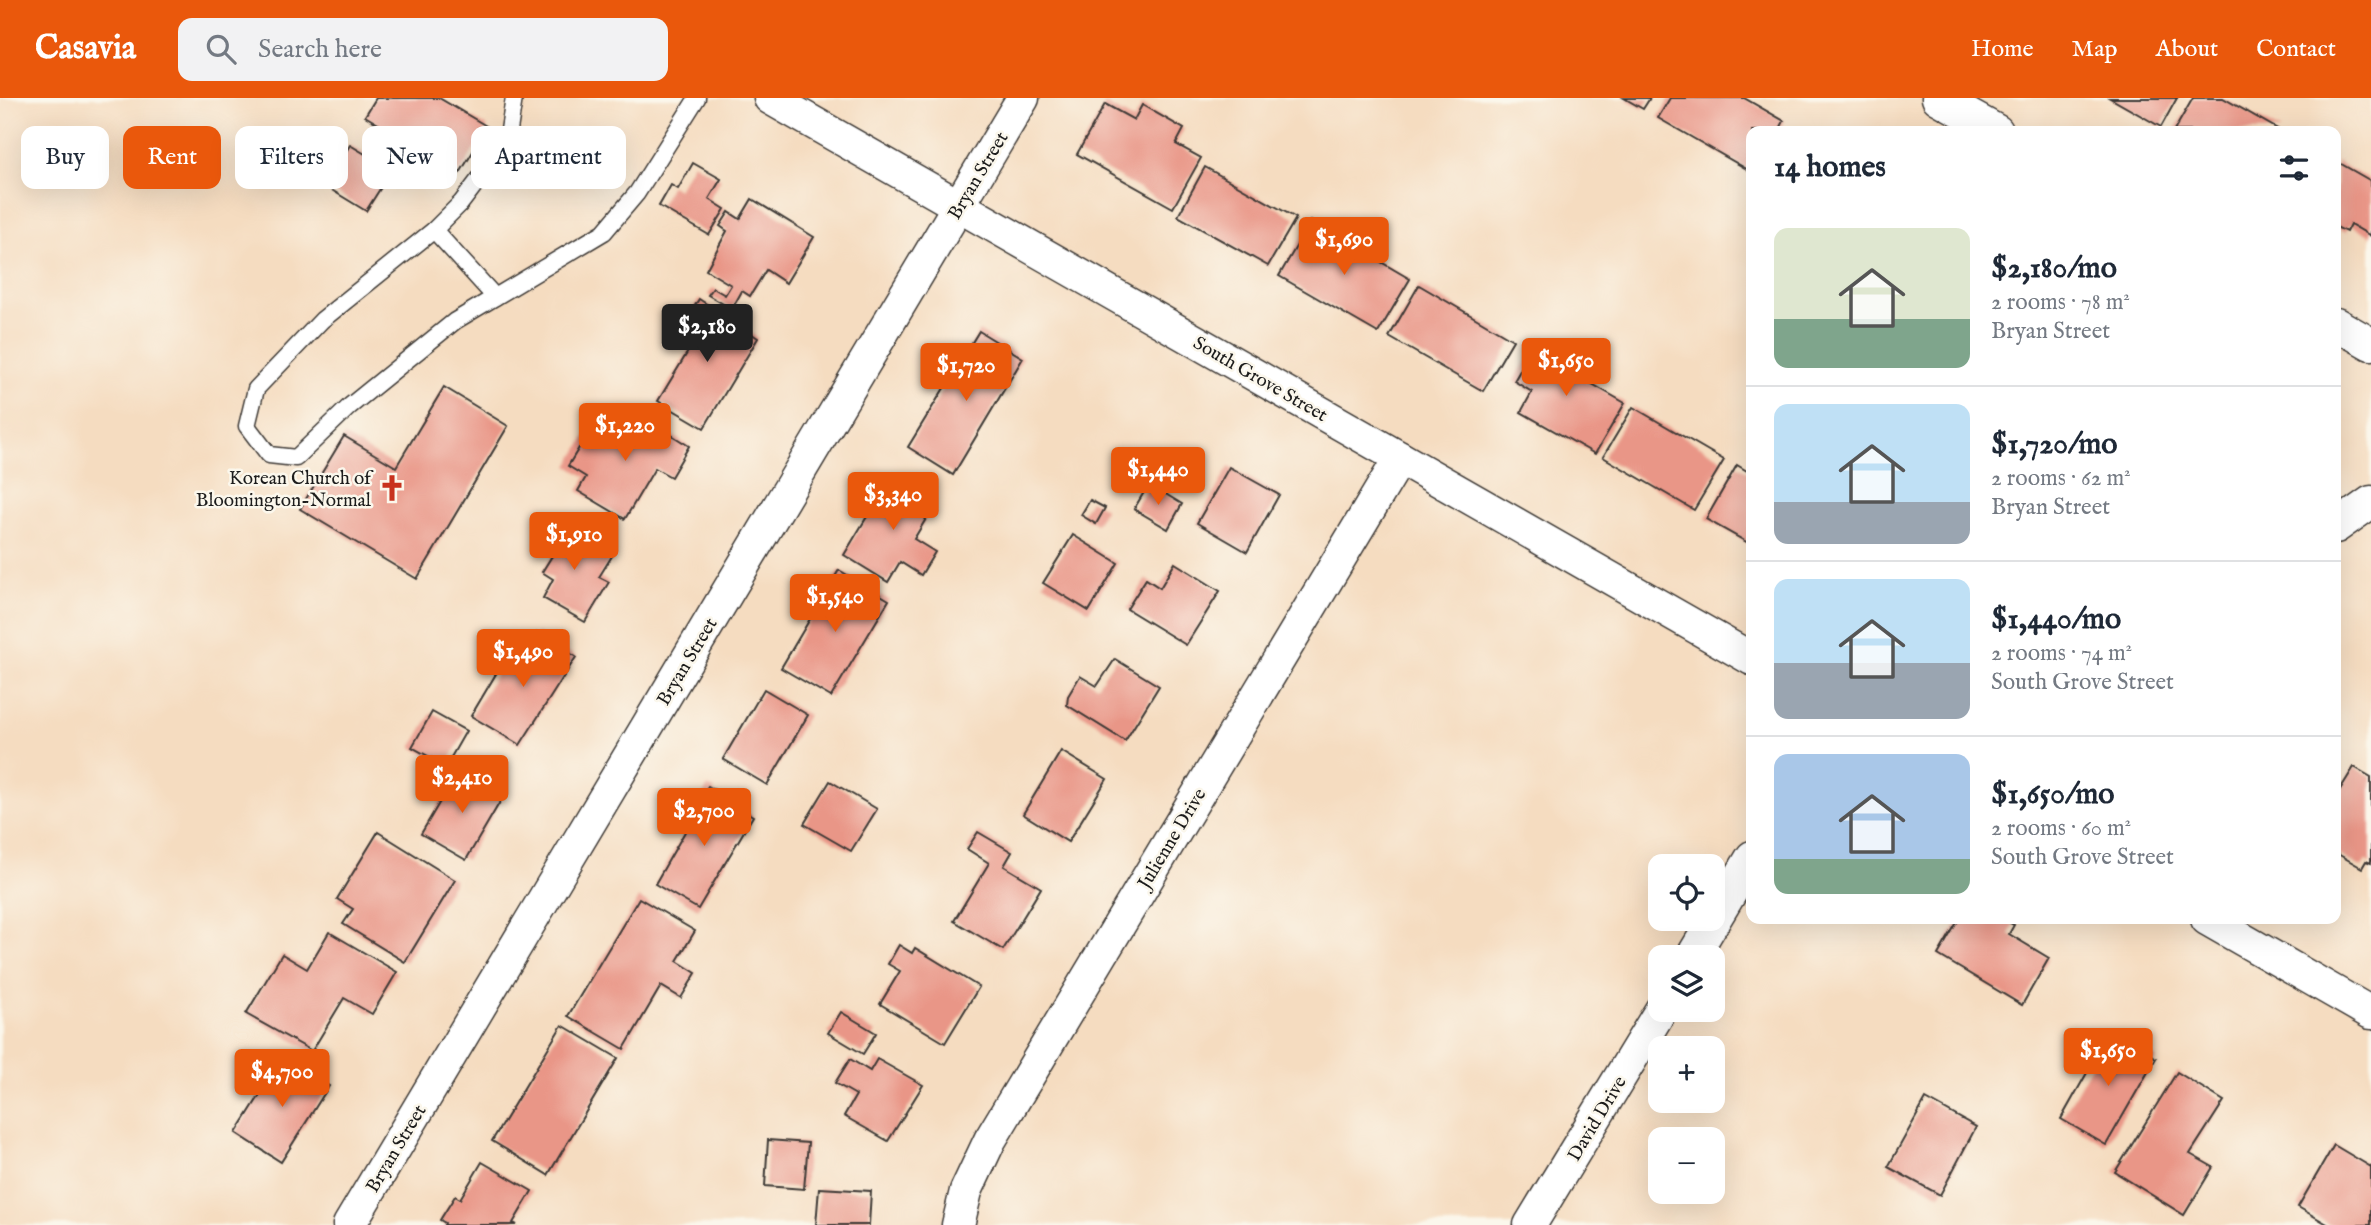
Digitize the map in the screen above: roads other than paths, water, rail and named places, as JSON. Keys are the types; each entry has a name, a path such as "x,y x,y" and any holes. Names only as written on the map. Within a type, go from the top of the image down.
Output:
{"street":[{"name":"South Grove Street","path":"771,98 1746,656"},
{"name":"Bryan Street","path":"349,1225 1023,98"},
{"path":"1938,98 1988,126"},
{"path":"2341,327 2371,344"},
{"name":"Julienne Drive","path":"958,1225 966,1191 990,1140 1400,458"},
{"path":"2341,523 2371,502"},
{"path":"1699,945 1746,867"},
{"path":"2216,924 2371,1013"},
{"name":"David Drive","path":"1530,1225 1654,1022"}],"lane":[{"path":"514,98 509,130 490,165 461,203 434,230 322,320 256,389 247,426 269,455 296,458 350,405 455,321 604,232 636,193 697,98"},
{"path":"434,230 495,297"}],"place":[{"name":"Korean Church of Bloomington-Normal","path":"392,488"}]}
